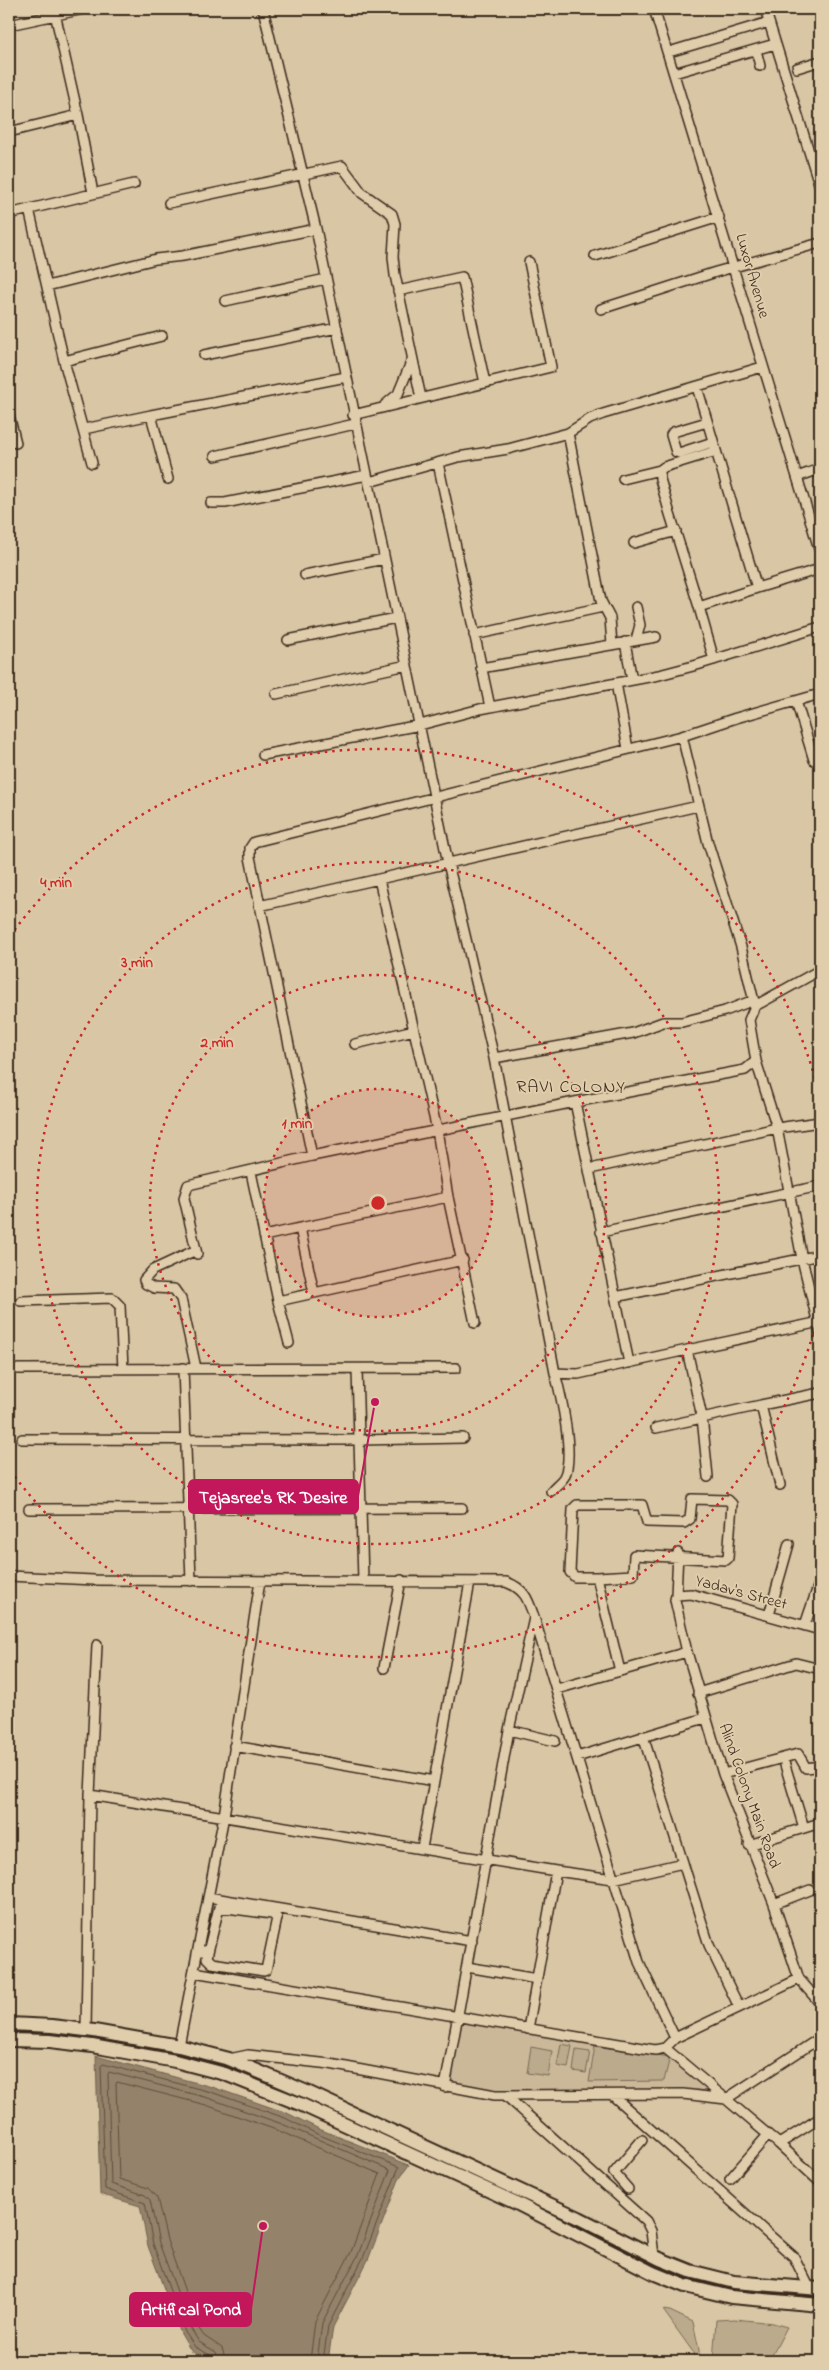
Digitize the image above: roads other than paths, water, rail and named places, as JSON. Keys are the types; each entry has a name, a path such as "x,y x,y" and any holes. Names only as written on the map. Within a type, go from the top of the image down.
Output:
{"street":[{"path":"9,25 54,12 84,9"},
{"path":"263,9 316,229 354,419 448,863 494,1058 555,1373 567,1446 568,1465 564,1477 551,1491"},
{"name":"Luxor Avenue","path":"654,9 669,52 762,367 820,552"},
{"path":"765,9 820,187"},
{"path":"54,12 78,115 93,193"},
{"path":"669,52 769,22"},
{"path":"674,73 775,44"},
{"path":"756,50 760,66"},
{"path":"797,68 820,61"},
{"path":"9,132 78,115"},
{"path":"169,203 342,166 362,193 392,214 395,224 393,257 398,291 421,398"},
{"path":"9,214 134,184"},
{"path":"30,209 64,361 92,463"},
{"path":"595,256 719,217"},
{"path":"47,286 156,259 183,256 316,229"},
{"path":"601,309 734,267 820,243"},
{"path":"215,456 354,419 383,407 551,367 529,262"},
{"path":"398,291 462,277 485,383"},
{"path":"225,301 326,279"},
{"path":"204,356 337,328"},
{"path":"64,361 162,336"},
{"path":"383,407 398,394 412,359"},
{"path":"211,503 225,503 368,478 458,457 508,449 568,434 590,419 603,414 697,388 762,367"},
{"path":"84,429 346,377"},
{"path":"697,388 712,446 757,588"},
{"path":"9,415 16,443"},
{"path":"151,415 168,479"},
{"path":"705,422 673,432 671,435 676,452 679,453 712,446"},
{"path":"568,434 603,606 610,618 612,645"},
{"path":"623,479 660,470 712,446"},
{"path":"438,463 490,707"},
{"path":"797,477 820,469"},
{"path":"660,470 660,479 714,660"},
{"path":"634,543 676,531"},
{"path":"304,575 384,559"},
{"path":"699,607 820,569"},
{"path":"474,635 603,606"},
{"path":"636,607 640,625 636,640"},
{"path":"288,640 396,618"},
{"path":"263,755 420,725 490,707 632,680 714,660 820,627"},
{"path":"482,668 656,637"},
{"path":"625,642 632,680"},
{"path":"276,694 407,666"},
{"path":"616,683 628,749"},
{"path":"312,1156 259,906 250,857 250,848 254,842 682,736 820,694"},
{"path":"796,701 814,760"},
{"path":"682,736 698,806 741,947 755,1003 748,1020 756,1061 778,1128 802,1259 820,1332"},
{"path":"259,906 698,806"},
{"path":"379,879 437,1130 448,1197 463,1260 475,1324"},
{"path":"494,1058 633,1033 663,1022 682,1022 755,1003 820,970"},
{"path":"355,1044 414,1030"},
{"path":"196,1368 181,1299 174,1290 154,1288 146,1284 144,1280 153,1270 196,1252 184,1198 188,1185 251,1172 312,1156 437,1130 746,1070 756,1061"},
{"path":"575,1102 628,1363"},
{"path":"590,1169 778,1128 820,1122"},
{"path":"251,1172 278,1301 289,1343"},
{"path":"601,1232 820,1186"},
{"path":"264,1236 448,1197"},
{"path":"300,1228 314,1293"},
{"path":"615,1297 820,1255"},
{"path":"278,1301 463,1260"},
{"path":"21,1301 112,1298 120,1306 123,1368"},
{"path":"555,1373 578,1374 819,1322"},
{"path":"688,1350 702,1417 708,1477"},
{"path":"183,1368 191,1581"},
{"path":"18,1369 456,1368"},
{"path":"357,1369 363,1580"},
{"path":"656,1428 820,1393"},
{"path":"761,1405 780,1485"},
{"path":"22,1439 359,1440 463,1438"},
{"path":"692,1499 728,1500 732,1504 728,1558 722,1561 678,1555 634,1555 633,1575 597,1577 574,1577 570,1572 573,1509 577,1505 642,1505 647,1522 684,1523 690,1519 692,1499"},
{"path":"29,1509 462,1508"},
{"path":"769,1616 789,1544"},
{"name":"Alind Colony Main Road","path":"678,1555 679,1594 675,1600 686,1652 705,1718 723,1774 749,1845 774,1904 799,1979 820,2002"},
{"path":"9,1576 94,1580 506,1582 516,1586 527,1596 639,1962 675,2038"},
{"path":"597,1577 620,1671"},
{"path":"384,1668 401,1580"},
{"path":"805,1626 820,1580"},
{"path":"179,2046 224,1816 260,1581"},
{"path":"422,1848 470,1582"},
{"name":"Yadav's Street","path":"679,1594 691,1594 818,1629"},
{"path":"818,1629 820,1614"},
{"path":"445,2087 509,1730 534,1618"},
{"path":"86,2030 90,1795 97,1645"},
{"path":"557,1689 686,1652"},
{"path":"698,1693 796,1663 820,1669"},
{"path":"577,1757 705,1718"},
{"path":"509,1730 555,1741"},
{"path":"642,1736 710,1945 739,2007"},
{"path":"234,1746 434,1781"},
{"path":"723,1774 798,1754 806,1768 820,1766"},
{"path":"784,1765 804,1828"},
{"path":"90,1795 613,1879 683,1863"},
{"path":"749,1845 820,1823"},
{"path":"528,2029 556,1870"},
{"path":"774,1904 810,1890"},
{"path":"208,1897 472,1941"},
{"path":"222,1906 272,1914 277,1918 266,1970 264,1971 212,1963 208,1961 208,1952 217,1909 222,1906"},
{"path":"204,1919 215,1920"},
{"path":"198,1950 208,1952"},
{"path":"467,1967 537,1979"},
{"path":"194,1972 655,2050 665,2048 675,2038 799,1979"},
{"path":"9,2024 86,2030 179,2046 229,2059 307,2092 579,2218 654,2256 690,2271 734,2282 815,2289"},
{"path":"229,2059 248,2056 330,2064 445,2087 505,2095 684,2094 726,2099 820,2038"},
{"path":"9,2040 50,2041 92,2046 175,2061 225,2074 300,2104 514,2202 653,2274 685,2286 731,2297 820,2305"},
{"path":"665,2048 779,2144 820,2182"},
{"path":"225,2074 229,2059"},
{"path":"505,2095 646,2221 651,2231 654,2256"},
{"path":"612,2095 794,2257 815,2289"},
{"path":"779,2144 820,2118"},
{"path":"730,2178 768,2135"},
{"path":"604,2184 642,2140"},
{"path":"614,2173 626,2187 616,2194"}],"water":[{"path":"96,2056 212,2087 287,2113 319,2129 409,2165 400,2177 368,2260 333,2327 328,2361 211,2361 191,2351 181,2334 148,2246 140,2206 100,2194"}],"place":[{"name":"Tejasree's RK Desire","path":"375,1402"},
{"name":"Artifical Pond","path":"263,2226"}],"district":[{"name":"RAVI COLONY","path":"571,1088"}]}
